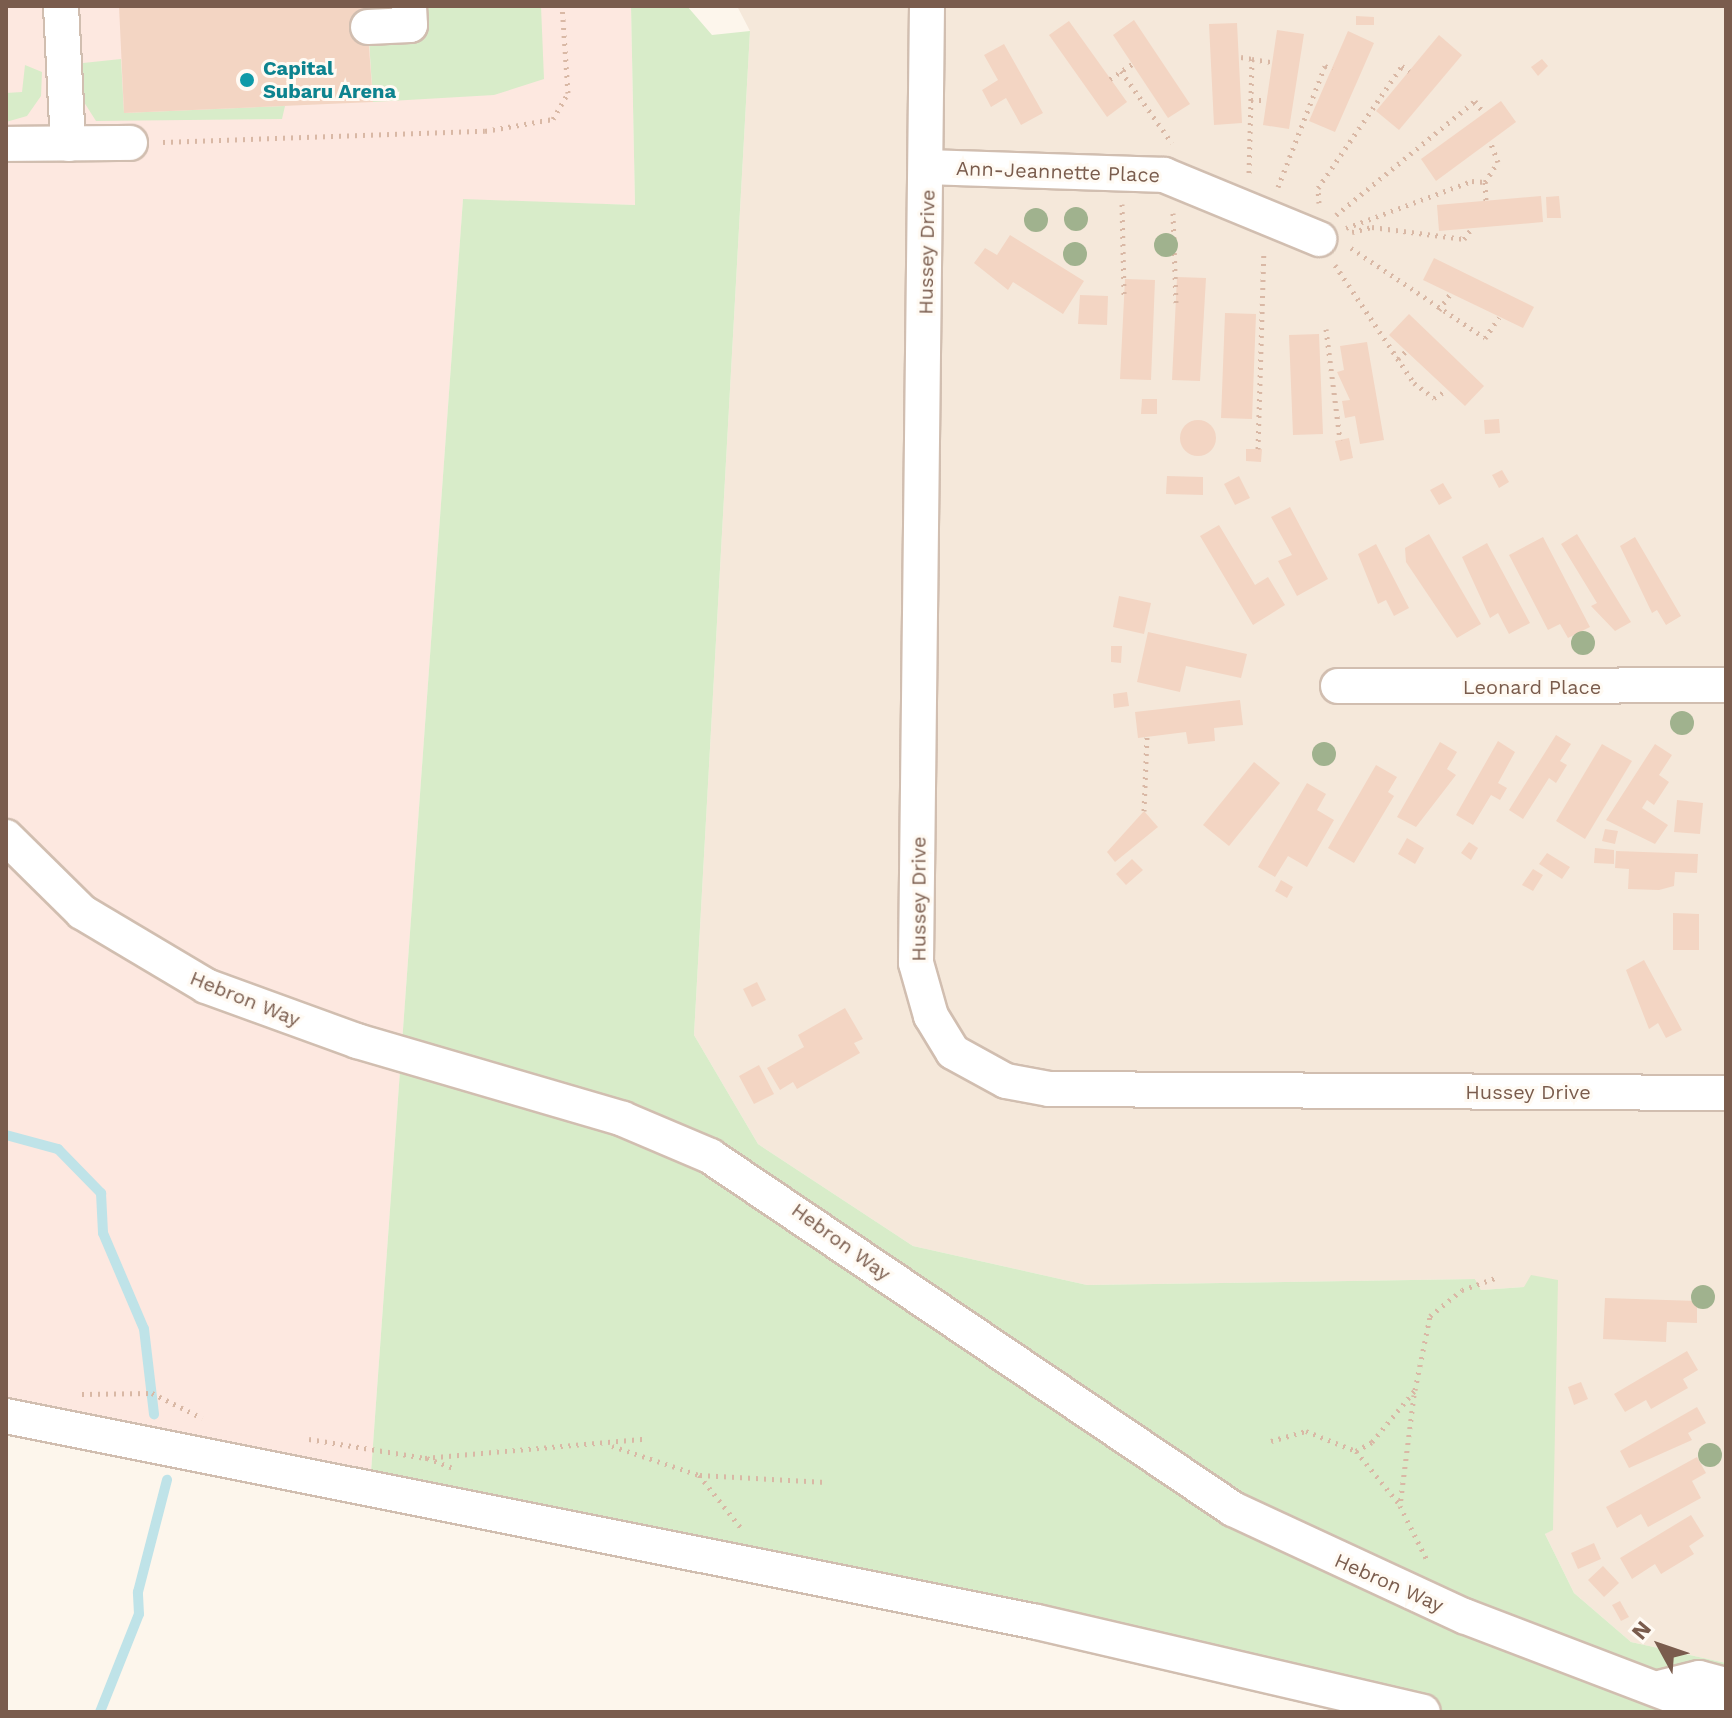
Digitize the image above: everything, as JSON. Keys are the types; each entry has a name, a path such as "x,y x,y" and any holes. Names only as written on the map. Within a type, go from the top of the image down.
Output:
{"street":[{"path":"61,6 68,144"},
{"path":"368,27 410,25 409,6"},
{"name":"Hussey Drive","path":"927,6 928,167 916,963 931,1016 953,1052 1006,1081 1049,1089 1726,1093"},
{"path":"6,144 130,143"},
{"name":"Ann-Jeannette Place","path":"928,167 1173,177 1319,239"},
{"name":"Leonard Place","path":"1338,686 1726,685"},
{"name":"Hebron Way","path":"6,837 82,912 206,986 357,1041 623,1119 710,1156 1233,1509 1464,1616 1663,1687 1686,1705 1722,1690"},
{"path":"6,1416 1007,1616 1423,1712"}],"path":[{"path":"130,143 485,131 553,119 568,93 562,6"},
{"path":"1241,57 1272,62"},
{"path":"1252,59 1257,214 1258,449"},
{"path":"1110,79 1132,64"},
{"path":"1257,214 1325,66 1332,69"},
{"path":"1409,71 1402,66 1318,188 1319,239 1424,394 1434,398 1447,390"},
{"path":"1121,71 1172,143 1176,303"},
{"path":"1241,96 1266,100"},
{"path":"1319,239 1348,199 1475,101 1484,113"},
{"path":"1486,201 1485,182 1498,162 1490,141"},
{"path":"1122,175 1124,295"},
{"path":"1319,239 1429,193 1485,182"},
{"path":"1319,239 1372,227 1464,239 1472,228"},
{"path":"1319,239 1368,253 1439,310 1485,338 1499,317"},
{"path":"1439,310 1451,293"},
{"path":"1326,329 1340,440"},
{"path":"1398,359 1406,351"},
{"path":"1144,811 1147,737"},
{"path":"1400,1506 1415,1390 1430,1316 1462,1290 1495,1278"},
{"path":"1356,1451 1385,1431 1415,1390"},
{"path":"77,1393 152,1393 218,1425"},
{"path":"1271,1441 1306,1431 1356,1451 1400,1506 1434,1572"},
{"path":"291,1437 425,1458 607,1445 644,1439"},
{"path":"607,1445 699,1475 826,1482"},
{"path":"699,1475 743,1527"}],"shaded area":[{"path":"6,6 631,6 635,205 463,200 370,1486 6,1416"},
{"path":"737,6 1726,6 1726,1663 1631,1642 1574,1593 1545,1534 1553,1529 1554,1426 1524,1287 1481,1290 1475,1279 1087,1285 913,1246 758,1144 694,1035 750,31"}],"green space":[{"path":"423,6 541,6 544,79 494,95 373,102 369,40 425,39"},
{"path":"631,6 687,6 712,35 750,31 694,1035 758,1144 913,1246 1087,1285 1475,1279 1481,1290 1524,1287 1531,1275 1558,1280 1553,1530 1545,1534 1574,1593 1631,1642 1726,1663 1726,1712 1430,1712 370,1486 463,199 635,205"},
{"path":"121,59 124,113 285,106 282,119 96,121 82,99 83,63"},
{"path":"25,65 42,72 41,96 27,116 6,122 6,93 22,92"}],"building":[{"name":"Capital Subaru Arena","path":"119,6 366,6 373,102 124,113"},
{"path":"1356,16 1374,17 1374,25 1356,25"},
{"path":"1134,20 1190,104 1168,118 1113,35"},
{"path":"1069,21 1127,102 1107,117 1049,35"},
{"path":"1237,23 1242,123 1214,125 1209,24"},
{"path":"1277,30 1304,34 1289,129 1263,125"},
{"path":"1348,31 1374,43 1335,132 1309,121"},
{"path":"1439,35 1462,55 1399,130 1376,111"},
{"path":"1004,44 1043,113 1021,125 1006,98 991,107 982,90 998,80 984,55"},
{"path":"1542,59 1548,66 1538,76 1531,67"},
{"path":"1501,101 1516,122 1436,181 1421,159"},
{"path":"1541,196 1543,222 1439,231 1437,205"},
{"path":"1559,196 1561,218 1547,218 1546,197"},
{"path":"1010,235 1084,281 1063,314 1013,282 1008,290 974,263 985,248 997,255"},
{"path":"1434,258 1534,307 1523,328 1423,280"},
{"path":"1177,277 1206,278 1200,381 1172,380"},
{"path":"1125,279 1155,280 1151,380 1120,379"},
{"path":"1080,295 1108,296 1107,325 1078,324"},
{"path":"1225,313 1256,314 1252,419 1221,418"},
{"path":"1409,314 1484,386 1465,406 1389,335"},
{"path":"1319,334 1323,434 1293,435 1289,335"},
{"path":"1367,342 1384,440 1360,444 1355,416 1345,418 1342,401 1350,400 1337,372 1344,370 1340,346"},
{"path":"1142,399 1157,399 1157,414 1141,414"},
{"path":"1499,419 1500,433 1485,434 1484,420"},
{"path":"1198,420 1211,425 1216,438 1211,451 1198,456 1185,451 1180,438 1185,425"},
{"path":"1349,438 1353,458 1340,461 1335,441"},
{"path":"1246,449 1262,449 1261,462 1246,461"},
{"path":"1502,470 1509,482 1499,488 1492,475"},
{"path":"1167,476 1203,477 1203,495 1166,494"},
{"path":"1239,476 1250,498 1235,505 1224,484"},
{"path":"1443,483 1452,498 1439,505 1430,490"},
{"path":"1290,507 1328,579 1297,596 1278,561 1292,555 1271,517"},
{"path":"1219,525 1255,585 1268,577 1285,605 1253,625 1200,536"},
{"path":"1429,534 1481,624 1457,638 1406,562 1405,548"},
{"path":"1577,534 1631,622 1615,631 1591,606 1597,603 1561,544"},
{"path":"1543,537 1590,627 1568,638 1560,624 1548,630 1509,555"},
{"path":"1635,537 1681,616 1666,625 1657,610 1652,613 1620,546"},
{"path":"1487,543 1530,623 1509,634 1498,613 1490,618 1462,557"},
{"path":"1376,544 1409,608 1394,616 1386,600 1378,604 1358,554"},
{"path":"1119,596 1151,603 1144,634 1113,627"},
{"path":"1148,632 1247,654 1241,678 1186,666 1180,692 1137,682"},
{"path":"1111,646 1122,646 1121,663 1111,662"},
{"path":"1127,692 1129,706 1114,708 1113,694"},
{"path":"1240,700 1243,725 1214,728 1215,741 1188,744 1186,732 1138,738 1135,712"},
{"path":"1556,735 1571,744 1560,761 1567,765 1556,783 1549,778 1523,819 1509,810"},
{"path":"1498,741 1515,752 1498,783 1507,788 1500,800 1491,795 1473,825 1456,815"},
{"path":"1440,742 1457,752 1447,769 1456,775 1416,827 1397,817"},
{"path":"1602,744 1632,761 1585,839 1556,821"},
{"path":"1655,744 1672,755 1659,775 1669,782 1654,805 1647,800 1642,808 1668,825 1655,844 1606,820"},
{"path":"1254,762 1280,783 1229,846 1203,825"},
{"path":"1376,765 1397,777 1388,792 1394,796 1354,863 1328,848"},
{"path":"1307,783 1326,794 1317,810 1334,820 1307,867 1288,856 1275,877 1258,867"},
{"path":"1677,800 1703,803 1700,834 1674,832"},
{"path":"1144,811 1158,827 1115,862 1107,852"},
{"path":"1605,829 1618,831 1615,844 1602,841"},
{"path":"1407,838 1424,848 1415,864 1398,854"},
{"path":"1469,842 1478,848 1471,860 1461,853"},
{"path":"1595,848 1614,850 1614,864 1594,863"},
{"path":"1616,851 1698,854 1697,873 1675,872 1674,886 1659,890 1628,889 1629,869 1615,868"},
{"path":"1547,853 1570,867 1562,879 1539,864"},
{"path":"1132,859 1143,870 1126,885 1116,874"},
{"path":"1533,869 1543,875 1533,891 1522,885"},
{"path":"1281,880 1293,887 1287,898 1275,891"},
{"path":"1673,913 1699,914 1699,950 1673,950"},
{"path":"1644,960 1682,1030 1666,1038 1658,1023 1649,1029 1626,970"},
{"path":"757,982 766,1000 752,1007 743,989"},
{"path":"845,1008 863,1039 854,1043 860,1053 797,1089 793,1082 780,1090 767,1068 804,1047 798,1035"},
{"path":"759,1065 774,1094 754,1104 739,1076"},
{"path":"1605,1298 1697,1301 1697,1323 1667,1322 1666,1342 1603,1339"},
{"path":"1687,1351 1698,1370 1683,1379 1688,1388 1651,1409 1646,1400 1625,1412 1614,1394"},
{"path":"1581,1382 1588,1399 1574,1405 1568,1387"},
{"path":"1697,1407 1706,1423 1688,1433 1692,1440 1629,1468 1620,1451"},
{"path":"1697,1457 1706,1473 1692,1481 1701,1498 1648,1527 1641,1514 1617,1528 1606,1507"},
{"path":"1691,1515 1704,1536 1689,1546 1694,1554 1661,1574 1655,1564 1632,1579 1620,1558"},
{"path":"1594,1543 1601,1559 1578,1569 1571,1553"},
{"path":"1603,1566 1619,1583 1604,1597 1588,1580"},
{"path":"1620,1601 1629,1617 1621,1621 1612,1605"}],"waterway":[{"path":"6,1135 58,1149 101,1193 103,1233 144,1329 154,1414"},
{"path":"100,1712 139,1614 138,1592 167,1480"}],"place":[{"name":"Capital Subaru Arena","path":"247,80"}]}
